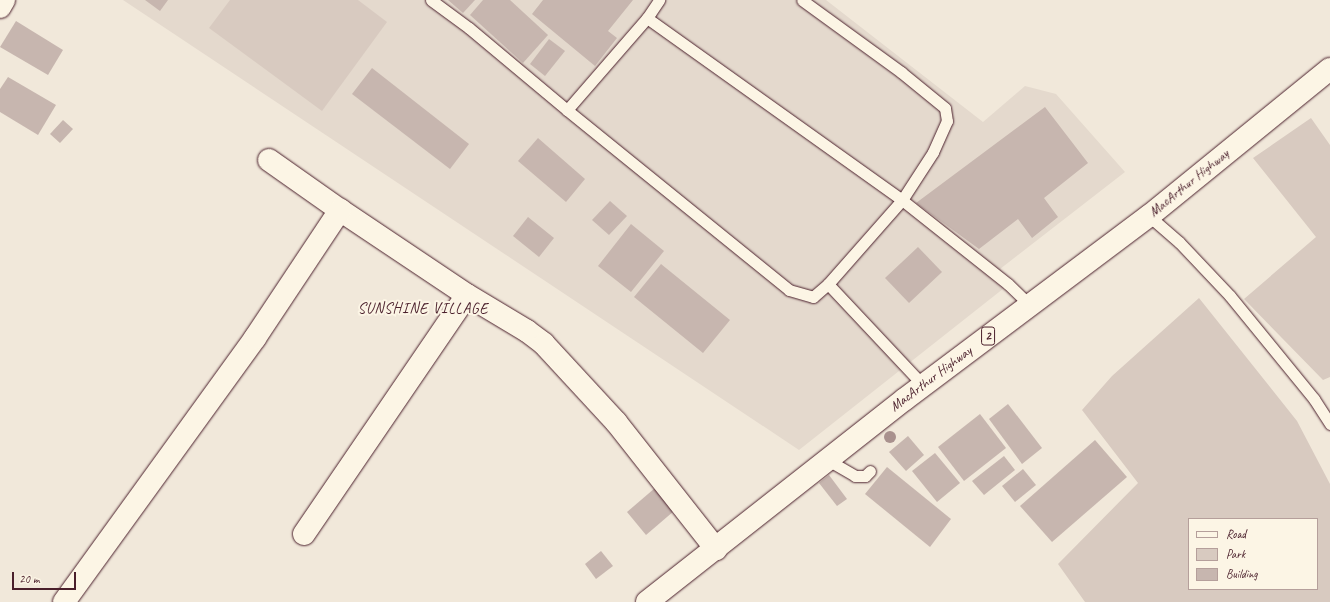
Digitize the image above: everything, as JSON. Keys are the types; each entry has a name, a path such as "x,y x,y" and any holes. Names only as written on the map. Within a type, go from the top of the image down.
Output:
{"main road":[{"path":"0,7 4,0"},
{"name":"MacArthur Highway","path":"659,598 826,459 1149,216 1330,70"},
{"path":"269,160 340,210 467,295 528,331 558,357 616,422 716,549"},
{"path":"64,602 255,338 340,210"},
{"path":"304,534 467,295"}],"lane":[{"path":"431,0 469,28 567,110 789,290 813,297 828,284 902,200 933,152 947,121 945,108 901,72 802,0"},
{"path":"567,110 647,18 659,0"},
{"path":"647,18 902,200 1008,284 1030,305"},
{"path":"1149,216 1179,242 1230,296 1314,398 1330,424"},
{"path":"828,284 923,385"},
{"path":"826,459 855,476 865,476 870,472"}],"shaded area":[{"path":"123,0 826,0 983,122 1025,86 1056,94 1125,172 1000,269 1013,281 799,450"}],"green space":[{"path":"230,0 358,0 387,22 322,111 209,28"},
{"path":"1311,118 1330,145 1330,377 1323,380 1244,299 1316,237 1253,158"},
{"path":"1199,298 1297,421 1330,484 1330,602 1085,602 1058,564 1138,483 1082,410 1112,376"}],"building":[{"path":"145,0 168,0 160,11"},
{"path":"448,0 475,0 463,13"},
{"path":"483,0 510,0 548,35 523,63 470,15"},
{"path":"543,0 633,0 608,31 617,38 595,66 532,14"},
{"path":"16,21 63,50 48,75 0,47"},
{"path":"549,39 565,51 545,76 530,64"},
{"path":"372,68 469,144 450,169 352,94"},
{"path":"8,77 56,105 38,135 0,112 0,89"},
{"path":"1045,107 1088,163 1044,198 1058,217 1032,238 1018,219 979,249 916,203"},
{"path":"63,120 73,129 60,143 50,134"},
{"path":"538,138 585,179 566,202 518,161"},
{"path":"610,201 627,216 609,235 592,220"},
{"path":"528,217 554,238 539,257 513,236"},
{"path":"631,224 664,251 631,292 598,266"},
{"path":"918,247 942,272 909,303 885,278"},
{"path":"661,264 730,320 703,353 634,297"},
{"path":"1008,404 1042,448 1022,464 989,419"},
{"path":"980,414 1006,448 964,481 938,447"},
{"path":"908,436 924,455 906,471 889,452"},
{"path":"1095,440 1127,477 1052,542 1020,506"},
{"path":"935,453 960,483 937,502 912,471"},
{"path":"1004,456 1015,470 984,495 972,481"},
{"path":"887,467 951,519 930,547 865,494"},
{"path":"1023,469 1036,485 1015,502 1002,486"},
{"path":"829,475 847,499 837,506 819,483"},
{"path":"655,488 674,511 646,535 627,512"},
{"path":"601,551 613,566 596,579 585,564"}],"district":[{"name":"SUNSHINE VILLAGE","path":"423,309"}]}
